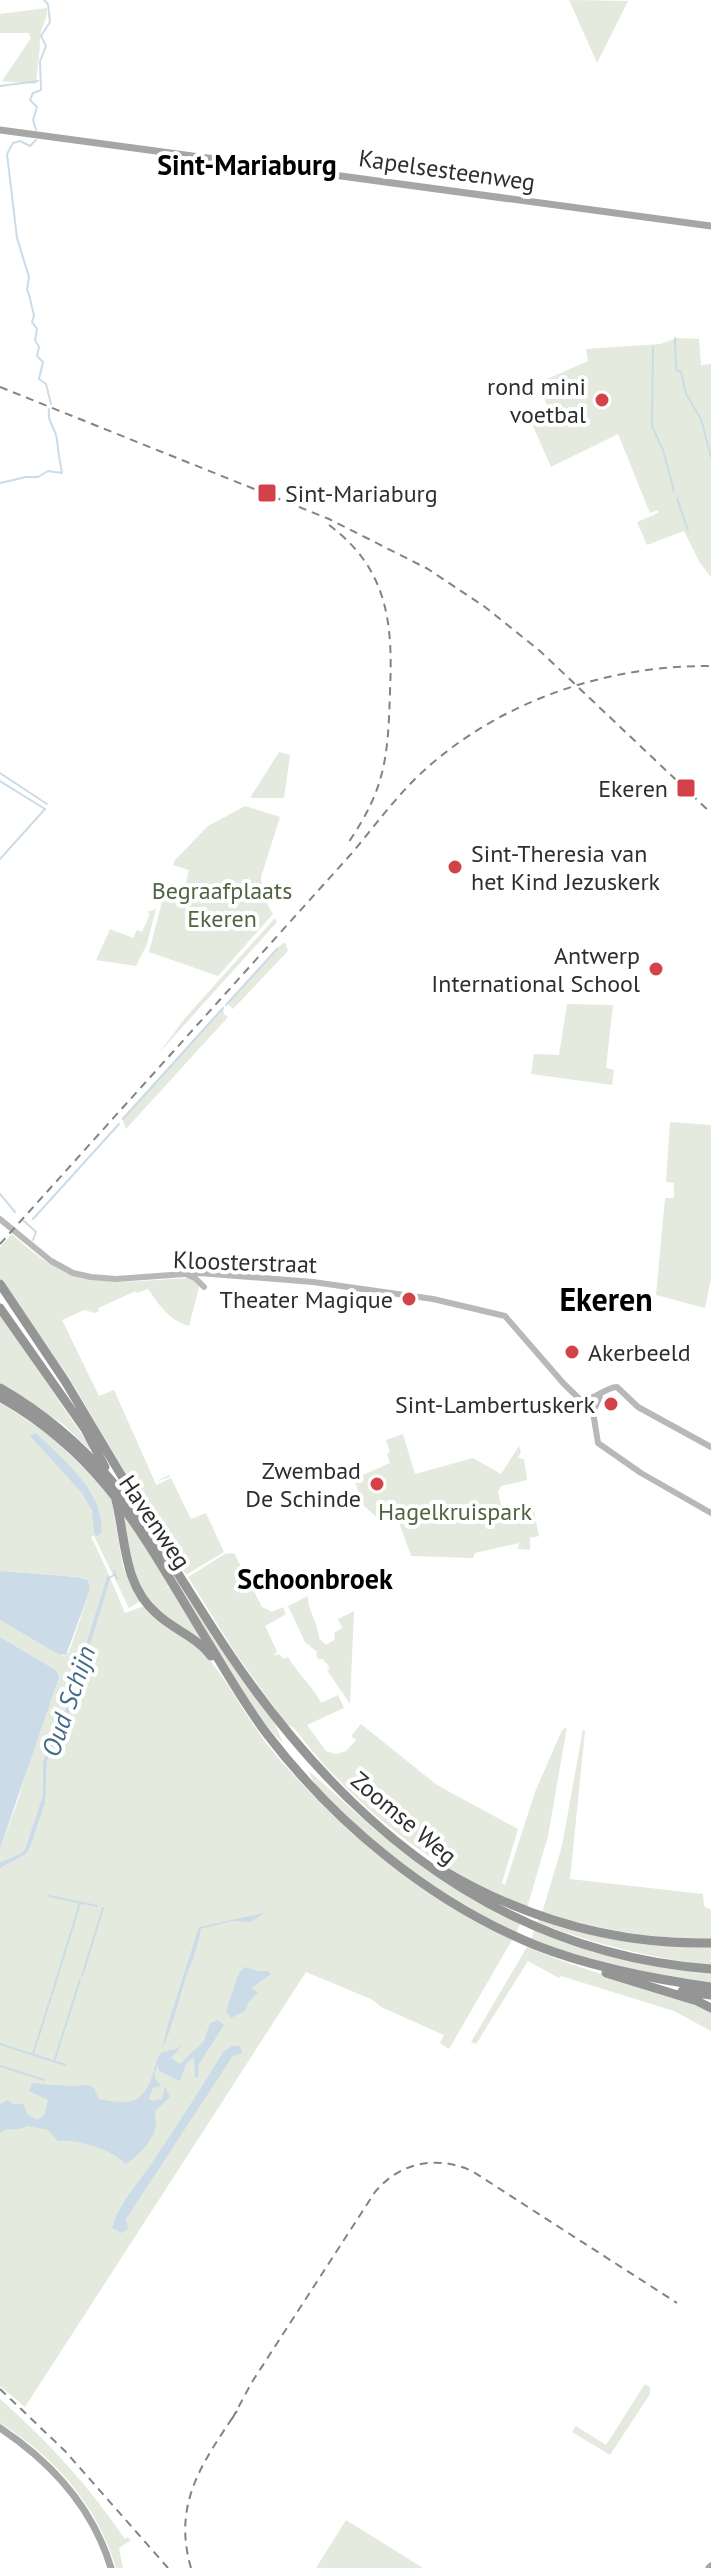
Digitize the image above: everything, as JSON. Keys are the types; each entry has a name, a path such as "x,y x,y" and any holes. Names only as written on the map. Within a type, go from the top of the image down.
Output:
{"highway":[{"path":"0,1284 80,1404 171,1560"},
{"path":"0,1308 85,1429 102,1460 112,1483 127,1562 145,1601 156,1614 207,1651 245,1700"},
{"name":"Havenweg","path":"0,1388 53,1424 101,1467 135,1507 171,1560"},
{"name":"Havenweg","path":"0,1397 62,1441 119,1500 152,1546 245,1700"},
{"name":"Zoomse Weg","path":"171,1560 224,1646 273,1715 322,1773 371,1821 422,1864 514,1918 607,1951 683,1967 711,1969"},
{"name":"Zoomse Weg","path":"245,1700 267,1734 313,1788 385,1855 449,1900 536,1945 610,1968 711,1987"},
{"path":"371,1821 461,1881 544,1918 611,1935 653,1941 711,1943"},
{"path":"536,1945 568,1960 711,2008"},
{"path":"640,1983 711,1995"}],"main road":[{"name":"Kapelsesteenweg","path":"0,130 711,226"},
{"name":"Kloosterstraat","path":"3,1222 51,1261 82,1275 116,1279 189,1271 335,1284 433,1299 505,1316 564,1384 582,1400"},
{"path":"189,1271 204,1287"},
{"path":"582,1400 593,1400 610,1388 617,1387 638,1407 711,1447"},
{"path":"600,1396 593,1412 596,1441 615,1456 711,1513"},
{"path":"582,1400 593,1412"},
{"path":"0,2428 32,2451 68,2487 88,2514 111,2568"}],"green space":[{"path":"569,0 628,1 597,63"},
{"path":"47,8 40,35 36,84 2,81 31,38 29,33 0,33 0,14"},
{"path":"677,338 699,339 701,365 711,364 711,577 684,531 647,545 637,522 658,513 658,510 650,513 618,434 551,467 529,417 548,408 538,383 588,361 586,349 660,344"},
{"path":"279,752 290,755 284,798 250,798"},
{"name":"Begraafplaats Ekeren","path":"245,806 280,817 261,877 263,896 273,914 218,976 149,952 164,894 182,897 189,870 173,865 175,860 208,826"},
{"path":"156,909 147,944 136,966 96,960 110,929 133,938 137,930 142,932 150,914 147,912"},
{"path":"275,918 277,922 159,1053 185,1018"},
{"path":"285,942 288,951 233,1009 227,1003"},
{"path":"567,1004 613,1005 606,1068 614,1070 612,1085 531,1074 534,1054 559,1055"},
{"path":"223,1007 228,1017 126,1129 122,1118"},
{"path":"670,1122 711,1125 711,1279 705,1308 656,1295 665,1198 674,1198 674,1183 666,1182"},
{"path":"12,1234 34,1253 74,1275 115,1281 192,1278 199,1287 189,1326 170,1316 148,1289 98,1308 99,1311 95,1313 84,1310 62,1320 99,1396 114,1390 156,1485 171,1478 191,1519 206,1513 224,1552 186,1575 68,1376 0,1279 0,1247"},
{"path":"0,1315 92,1449 64,1425 0,1383"},
{"path":"0,1402 52,1437 111,1495 123,1567 140,1601 129,1608 94,1536 91,1537 125,1613 144,1606 191,1641 215,1667 275,1754 328,1810 414,1881 512,1940 449,2049 440,2043 444,2035 306,1972 25,2407 0,2386 0,1868 25,1855 44,1806 47,1761 70,1711 85,1659 82,1655 65,1712 43,1761 43,1795 25,1849 0,1862 0,1849 18,1800 56,1670 0,1637 0,1620 64,1656 69,1652 90,1590 88,1580 79,1577 0,1571","holes":["36,1433 93,1497 94,1520 77,1486 31,1436"]},
{"name":"Hagelkruispark","path":"403,1434 415,1474 473,1458 501,1474 519,1446 521,1451 518,1458 524,1459 527,1480 501,1486 498,1492 504,1518 534,1511 539,1536 530,1538 530,1550 518,1549 519,1543 475,1553 473,1558 411,1556 397,1517 382,1522 363,1505 354,1479 390,1463 386,1440"},
{"path":"120,1508 170,1585 159,1592 170,1586 208,1649 154,1608 135,1582"},
{"path":"234,1553 262,1607 272,1612 283,1607 286,1614 265,1626 277,1651 274,1656 288,1657 321,1703 338,1695 344,1708 307,1725 326,1751 336,1754 346,1751 356,1740 351,1736 361,1724 437,1785 518,1829 502,1883 505,1885 535,1792 562,1730 567,1727 548,1836 527,1908 465,1879 394,1831 351,1793 294,1728 286,1724 234,1651 188,1577 225,1554"},
{"path":"179,1581 225,1654 275,1724 283,1743 238,1688 176,1583"},
{"path":"308,1596 319,1638 326,1645 335,1639 334,1633 342,1628 338,1619 354,1611 350,1704 327,1670 330,1668 323,1659 318,1659 317,1652 305,1642 288,1606"},
{"path":"583,1729 570,1879 703,1894 704,1906 711,1910 711,1940 625,1932 542,1913 562,1846"},
{"path":"309,1771 373,1828 422,1866 521,1922 516,1933 468,1907 400,1862 325,1795"},
{"path":"539,1919 624,1939 711,1947 711,1966 602,1944 538,1922"},
{"path":"535,1928 639,1962 711,1973 711,1984 642,1972 575,1954 531,1939"},
{"path":"527,1947 711,2012 711,2031 674,2011 561,1976 559,1978 528,1961 476,2044 471,2042"},
{"path":"645,2384 650,2387 650,2394 610,2455 572,2432 576,2426 606,2445"},
{"path":"0,2399 51,2448 82,2482 125,2539 128,2537 131,2540 119,2548 123,2568 116,2568 98,2524 72,2485 39,2451 0,2423"},
{"path":"346,2520 423,2568 316,2568"}],"water":[{"path":"36,1433 80,1478 97,1504 101,1533 97,1536 92,1511 82,1493 30,1436"},
{"path":"0,1571 88,1580 90,1590 66,1655 58,1654 0,1620"},
{"path":"108,1574 110,1579 70,1711 47,1761 45,1803 30,1847 25,1855 0,1868 0,1862 25,1849 43,1795 43,1761 65,1712"},
{"path":"0,1637 56,1670 59,1677 0,1849"},
{"path":"264,1913 251,1922 232,1921 201,1929 162,2049 199,1927"},
{"path":"245,1967 271,1974 251,1988 258,1992 245,2011 231,2018 226,2011 239,1973"},
{"path":"218,2020 224,2025 199,2064 198,2077 195,2077 194,2057 186,2064 180,2081 159,2071 157,2059 162,2052 183,2044 171,2058 180,2064 204,2041 210,2023"},
{"path":"240,2046 242,2053 232,2057 126,2219 128,2229 121,2233 112,2228 125,2201 224,2051"},
{"path":"155,2069 155,2078 161,2086 153,2088 149,2099 162,2099 165,2087 170,2097 155,2111 155,2130 149,2142 125,2164 113,2154 95,2146 58,2141 48,2130 27,2126 0,2133 0,2104 8,2100 13,2104 23,2104 28,2115 38,2120 44,2115 48,2100 29,2091 32,2083 88,2085 94,2088 99,2099 129,2102 142,2095"}],"waterway":[{"path":"36,130 33,120 37,107 30,100 33,93 41,90 40,61 46,46 41,36 50,22 48,4 44,0"},
{"path":"0,86 38,81"},
{"path":"36,140 30,146 20,141 13,143 7,154 17,238 29,277 27,290 34,315 32,322 37,329 37,356 43,362 39,379 46,384 51,404"},
{"path":"675,338 676,370 681,372 686,394 701,419 711,457"},
{"path":"653,347 652,426 663,450 674,491"},
{"path":"0,483 38,477 48,471 62,473 49,409"},
{"path":"677,498 688,531"},
{"path":"0,773 47,804"},
{"path":"0,781 45,809 0,859"},
{"path":"226,1005 277,949"},
{"path":"123,1119 223,1008"},
{"path":"33,1219 119,1124"},
{"path":"0,1194 15,1212"},
{"path":"24,1221 36,1232 33,1240"},
{"name":"Oud Schijn","path":"114,1571 117,1579"},
{"name":"Oud Schijn","path":"108,1579 115,1574"},
{"path":"49,1896 97,1906"},
{"path":"52,1994 80,1903"},
{"path":"82,1976 103,1908"},
{"path":"54,2062 80,1980"},
{"path":"33,2054 51,1997"},
{"path":"0,2044 65,2065"},
{"path":"155,2069 158,2061"},
{"path":"0,2066 44,2080"}],"railway":[{"path":"0,387 329,519 428,569 485,607 540,651 711,813"},
{"path":"329,525 349,542 375,579 388,620 390,643 386,753 370,805 348,843"},
{"path":"0,1244 352,853 390,806 446,752 479,729 515,710 591,681 671,667 711,666"},
{"path":"232,2419 252,2382 375,2192 396,2174 420,2164 446,2163 472,2171 677,2303"},
{"path":"0,2389 65,2451 168,2568"},
{"path":"191,2568 186,2545 188,2503 202,2466 237,2411"}],"place":[{"name":"rond mini voetbal","path":"602,400"},
{"name":"Sint-Mariaburg","path":"267,493"},
{"name":"Ekeren","path":"686,788"},
{"name":"Sint-Theresia van het Kind Jezuskerk","path":"455,867"},
{"name":"Antwerp International School","path":"656,969"},
{"name":"Theater Magique","path":"409,1299"},
{"name":"Akerbeeld","path":"572,1352"},
{"name":"Sint-Lambertuskerk","path":"611,1404"},
{"name":"Zwembad De Schinde","path":"377,1484"}],"district":[{"name":"Sint-Mariaburg","path":"247,164"},
{"name":"Ekeren","path":"606,1299"},
{"name":"Schoonbroek","path":"315,1578"}]}
